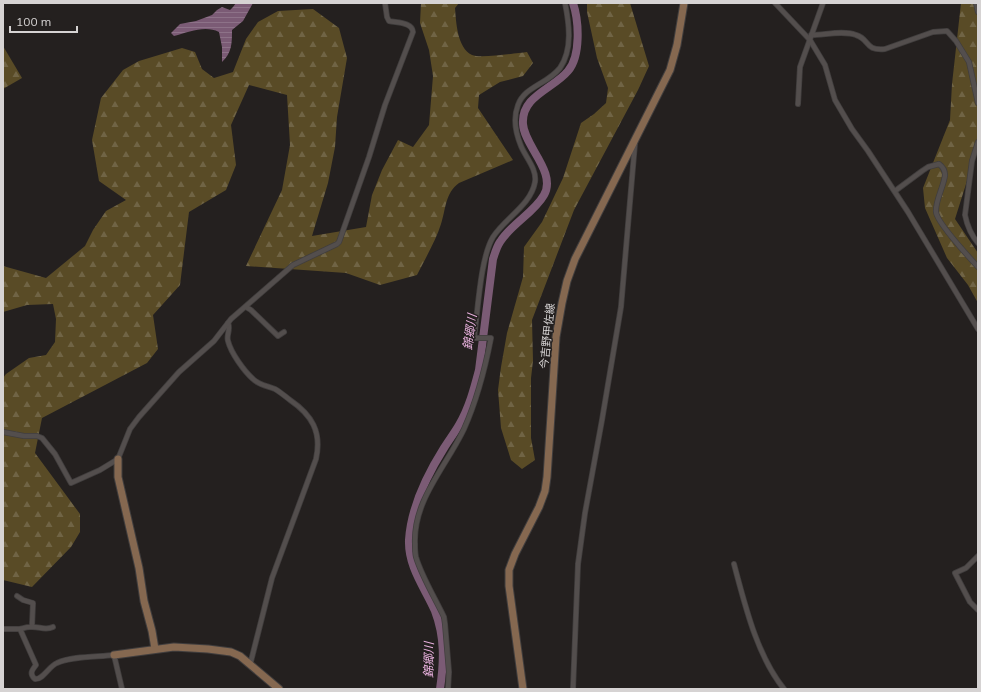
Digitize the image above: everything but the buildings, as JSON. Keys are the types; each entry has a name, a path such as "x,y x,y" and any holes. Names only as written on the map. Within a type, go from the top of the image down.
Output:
{"main road":[{"name":"今吉野甲佐線","path":"523,689 509,586 509,570 545,491 548,470 556,337 562,303 575,259 670,70 678,45 684,3"},
{"path":"118,459 118,477 139,568 144,600 152,631 154,649"},
{"path":"114,655 154,649 188,648 231,652 240,656 279,689"}],"street":[{"path":"3,432 24,436 37,436 42,438 55,454 71,483 100,470 118,459 130,429 139,417 179,372 214,341 228,323 293,266 337,244 342,237 385,105 413,32 413,28 410,25 389,21 385,3"},
{"path":"448,689 449,672 444,618 416,556 416,523 422,502 464,430 487,362 491,338 474,338 484,269 490,245 502,225 527,199 533,190 535,181 534,172 521,146 516,130 515,118 522,96 555,73 566,55 568,19 565,3"},
{"path":"775,3 810,38 825,65 835,100 852,129 895,191 978,329"},
{"path":"798,104 800,67 823,3"},
{"path":"976,3 978,12"},
{"path":"810,38 848,33 862,38 868,46 876,50 885,49 933,32 947,31 956,41 969,62 978,103"},
{"path":"573,689 578,564 585,513 620,307 635,140"},
{"path":"978,142 972,161 965,215 966,223 978,243"},
{"path":"895,191 928,167 939,164 943,167 945,175 936,212 942,224 978,267"},
{"path":"246,307 278,336 284,332"},
{"path":"228,323 228,342 241,364 253,379 275,390 302,408 309,416 318,436 316,459 272,578 250,665"},
{"path":"978,556 966,568 955,573 970,602 978,610"},
{"path":"734,564 745,604 760,646 774,676 784,689"},
{"path":"17,596 33,604 32,626"},
{"path":"3,629 20,629 32,626 42,629 49,629 53,627"},
{"path":"20,629 36,664 31,673 35,679 42,677 53,665 60,661 114,655 122,689"}],"green space":[{"path":"421,3 459,3 455,8 458,34 463,47 472,55 490,56 527,52 533,63 523,76 500,82 479,95 478,108 513,160 459,183 454,187 448,196 441,224 436,236 417,275 380,285 346,273 246,266 282,190 290,145 287,95 249,85 231,125 236,165 226,190 189,212 180,285 153,315 158,349 147,363 42,418 35,453 80,514 80,532 71,547 32,587 3,580 3,378 6,374 29,358 46,355 55,342 56,319 53,304 27,305 3,312 3,266 46,278 85,246 93,230 106,211 126,200 99,181 92,140 101,98 123,70 139,61 182,48 195,52 202,69 214,78 233,72 246,39 258,22 278,11 313,9 339,28 347,58 337,117 335,147 328,183 312,236 366,227 372,195 382,170 398,140 413,147 429,125 433,76 429,50 420,23"},
{"path":"587,3 630,3 649,66 638,90 574,210 532,320 533,361 531,378 531,438 535,460 522,469 511,460 501,428 498,390 501,367 507,333 523,277 524,247 542,222 563,178 581,123 606,103 608,88 597,58 587,12"},
{"path":"961,3 978,3 978,146 955,219 978,253 978,303 968,285 947,258 925,208 923,188 950,120 952,84"},
{"path":"3,46 22,78 3,89"}],"shaded area":[{"path":"236,3 253,3 243,21 232,30 230,51 222,62 222,47 219,32 203,29 174,36 171,33 180,24 196,21 212,15 222,7 230,10"}],"waterway":[{"name":"錦郷川","path":"440,689 443,659 441,630 435,611 411,559 409,550 410,528 416,504 426,480 463,419 473,391 479,370 493,259 497,248 510,230 540,201 547,186 543,168 525,132 523,124 524,114 527,106 532,100 562,77 572,65 578,38 577,19 573,3"}]}
